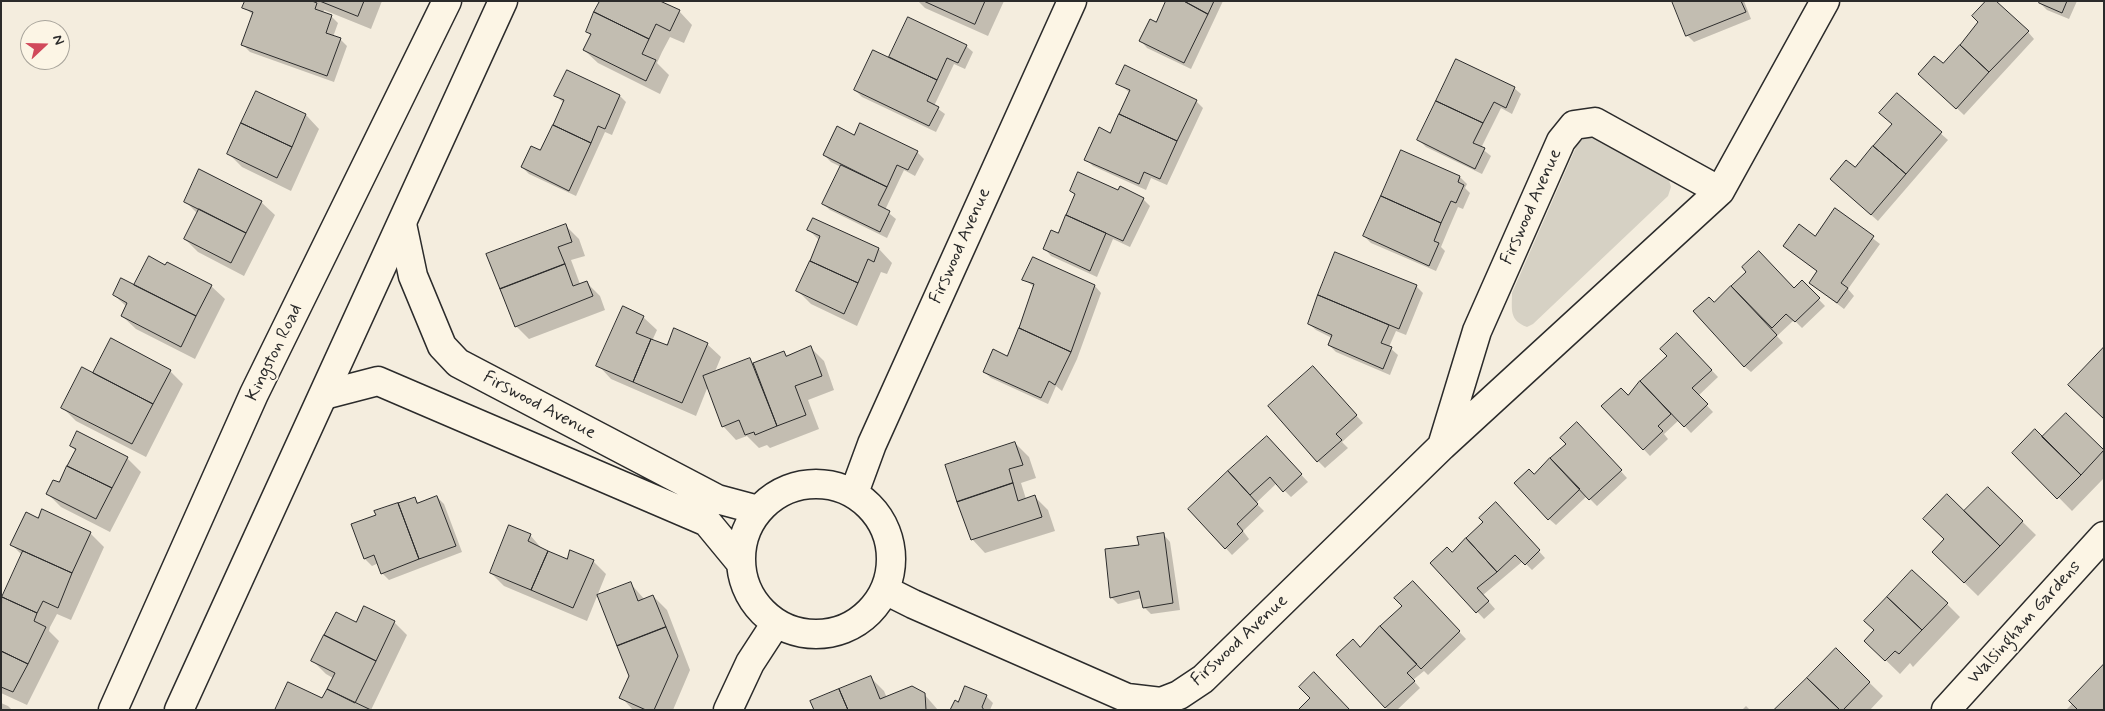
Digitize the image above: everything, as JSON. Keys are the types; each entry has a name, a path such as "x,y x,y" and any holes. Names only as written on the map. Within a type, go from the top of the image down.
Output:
{"main road":[{"name":"Kingston Road","path":"113,710 254,394 447,1"},
{"path":"179,710 503,1"},
{"name":"Firswood Avenue","path":"854,493 872,444 1072,1"},
{"name":"Firswood Avenue","path":"885,590 1127,698 1161,702 1179,695 1203,679 1442,446 1720,191 1825,1"},
{"name":"Firswood Avenue","path":"1442,446 1476,331 1561,141 1574,125 1595,122 1720,191"},
{"name":"Firswood Avenue","path":"402,224 413,276 442,346 458,363 717,499 758,510"},
{"name":"Firswood Avenue","path":"324,395 378,381 707,522 740,562"},
{"name":"Firswood Avenue","path":"814,483 835,485 854,493 872,507 887,532 891,546 891,569 885,590 871,612 850,627 826,634 800,633 776,623 758,607 745,586 740,562 742,543 748,526 758,510 774,496 793,486 814,483"},
{"name":"Walsingham Gardens","path":"1946,710 2104,536"},
{"path":"728,710 750,663 776,623"}],"shaded area":[{"path":"1594,137 1667,173 1671,187 1668,196 1533,324 1527,327 1514,318 1512,293 1577,145 1583,139"}],"building":[{"path":"245,1 312,1 317,3 315,9 332,15 326,33 341,38 327,76 241,45 253,12 242,8"},
{"path":"320,1 364,1 358,16"},
{"path":"600,1 660,1 680,10 670,31 656,24 649,39 594,12"},
{"path":"924,1 985,1 975,24"},
{"path":"1166,1 1184,1 1208,14 1184,63 1139,41 1150,19 1156,22"},
{"path":"1184,1 1214,1 1208,14"},
{"path":"1672,1 1741,1 1746,12 1686,36"},
{"path":"1986,1 1996,1 2029,31 1989,72 1960,45 1978,22 1972,16"},
{"path":"2040,1 2067,1 2062,13 2039,3"},
{"path":"594,12 649,39 642,54 656,60 646,81 583,50 591,34 586,32"},
{"path":"908,17 967,45 958,63 947,58 937,80 889,57"},
{"path":"1960,45 1989,72 1956,109 1918,74 1934,56 1943,63"},
{"path":"873,50 937,80 927,101 939,107 929,126 854,90"},
{"path":"1456,59 1515,87 1506,108 1494,102 1483,123 1436,101"},
{"path":"1125,65 1197,100 1177,141 1119,114 1130,90 1116,84"},
{"path":"567,70 620,95 605,129 598,126 591,143 553,125 564,100 554,96"},
{"path":"256,91 306,114 292,147 241,123"},
{"path":"1897,93 1942,132 1906,174 1873,146 1892,124 1879,113"},
{"path":"1436,101 1483,123 1473,143 1485,148 1475,169 1417,140"},
{"path":"1119,114 1177,141 1160,179 1144,172 1139,184 1084,160 1099,127 1110,133"},
{"path":"241,123 292,147 277,178 227,154"},
{"path":"860,123 918,151 908,170 897,165 887,187 823,155 837,126 854,135"},
{"path":"553,125 591,143 569,191 521,167 531,146 540,150"},
{"path":"1873,146 1906,174 1871,215 1830,179 1846,160 1855,167"},
{"path":"1401,150 1460,176 1458,182 1464,185 1456,203 1451,201 1441,223 1381,196"},
{"path":"841,165 887,187 878,205 890,211 880,232 822,204"},
{"path":"199,169 262,201 246,233 184,202"},
{"path":"1078,172 1118,190 1120,186 1144,198 1123,241 1066,215 1075,194 1070,191"},
{"path":"1381,196 1441,223 1434,241 1439,243 1429,266 1363,236"},
{"path":"1835,208 1874,236 1841,283 1848,288 1837,303 1809,283 1817,271 1783,246 1799,224 1815,236"},
{"path":"199,209 246,233 231,263 184,239"},
{"path":"1066,215 1106,233 1090,271 1043,249 1051,230 1058,233"},
{"path":"813,218 879,248 874,262 868,259 858,283 810,261 820,236 807,230"},
{"path":"566,224 572,242 558,247 565,264 500,289 486,254"},
{"path":"1759,251 1794,288 1802,280 1820,298 1795,322 1786,314 1772,328 1731,286 1746,272 1742,267"},
{"path":"1335,252 1417,285 1399,329 1318,295"},
{"path":"149,256 165,265 167,262 212,285 196,316 134,285"},
{"path":"1033,257 1095,285 1071,352 1019,328 1034,284 1022,280"},
{"path":"810,261 858,283 844,314 796,291"},
{"path":"565,264 573,286 587,281 593,296 515,327 500,289"},
{"path":"121,278 196,316 181,347 121,316 127,303 113,295"},
{"path":"1731,286 1777,335 1744,367 1693,311 1709,297 1714,302"},
{"path":"1318,295 1389,325 1381,343 1392,347 1383,369 1328,345 1332,335 1308,324"},
{"path":"623,306 644,316 636,333 651,339 633,382 596,366"},
{"path":"674,328 708,343 682,403 633,382 651,339 667,345"},
{"path":"1019,328 1071,352 1055,385 1049,381 1041,398 983,372 993,349 1007,356"},
{"path":"1677,333 1712,370 1692,388 1708,404 1684,427 1640,381 1667,356 1660,349"},
{"path":"111,338 171,370 153,404 93,373"},
{"path":"811,346 822,376 795,386 806,415 777,426 753,363 784,351 786,356"},
{"path":"2104,347 2104,419 2068,385"},
{"path":"750,358 777,426 755,435 754,432 745,435 739,420 722,427 703,376"},
{"path":"1313,366 1357,415 1336,434 1342,440 1317,462 1268,406"},
{"path":"82,367 153,404 132,444 61,408"},
{"path":"1640,381 1671,414 1658,426 1663,431 1643,450 1601,406 1621,388 1628,395"},
{"path":"2066,413 2104,450 2081,475 2042,437"},
{"path":"1577,422 1622,470 1589,500 1550,458 1566,444 1560,438"},
{"path":"2035,429 2081,475 2057,499 2012,453"},
{"path":"77,431 128,457 112,488 67,466 76,449 70,446"},
{"path":"1267,436 1302,474 1283,492 1270,477 1250,495 1228,471"},
{"path":"1015,442 1023,465 1009,469 1013,483 957,502 945,465"},
{"path":"1550,458 1580,489 1548,520 1514,483 1529,469 1534,474"},
{"path":"67,466 112,488 96,519 46,494 53,480 59,482"},
{"path":"1228,471 1258,504 1237,524 1243,531 1225,549 1188,509"},
{"path":"1013,483 1018,501 1035,495 1042,517 971,540 957,502"},
{"path":"1988,487 2023,521 2000,546 1964,511"},
{"path":"1947,494 2000,546 1964,583 1932,552 1944,539 1923,519"},
{"path":"437,496 456,546 419,559 398,503 415,497 417,503"},
{"path":"1496,502 1540,550 1525,565 1515,555 1497,572 1466,538 1483,522 1479,518"},
{"path":"398,503 419,559 381,574 374,555 364,559 351,524 376,515 374,511"},
{"path":"42,509 91,532 72,573 10,545 26,512 38,518"},
{"path":"509,525 531,534 528,541 548,551 531,590 490,573"},
{"path":"1164,533 1173,603 1143,608 1139,591 1110,598 1105,549 1139,545 1137,537"},
{"path":"1466,538 1497,572 1477,588 1489,601 1476,613 1430,563 1447,547 1452,552"},
{"path":"570,550 594,560 573,608 531,590 548,551 567,559"},
{"path":"23,551 72,573 58,608 43,601 37,613 2,597"},
{"path":"1912,570 1948,603 1922,630 1887,597"},
{"path":"1413,581 1460,631 1421,669 1380,626 1402,606 1394,598"},
{"path":"631,582 638,601 653,595 666,627 617,646 597,595"},
{"path":"2,597 37,613 34,621 46,627 28,664 1,651"},
{"path":"1887,597 1922,630 1899,654 1895,651 1885,661 1864,641 1874,630 1864,621"},
{"path":"364,606 395,621 376,661 324,635 336,612 356,622"},
{"path":"1380,626 1417,664 1407,673 1415,681 1385,708 1336,655 1353,639 1360,647"},
{"path":"666,627 678,656 654,710 646,710 619,698 629,676 617,646"},
{"path":"324,635 376,661 355,703 327,689 335,673 311,661"},
{"path":"1836,648 1870,682 1843,710 1840,710 1807,678"},
{"path":"1,651 28,664 13,692 1,687"},
{"path":"2104,664 2104,710 2078,710 2069,701"},
{"path":"1314,672 1350,710 1298,710 1310,698 1299,687"},
{"path":"871,676 880,699 912,686 925,693 926,710 848,710 839,689"},
{"path":"1807,678 1840,710 1774,710"},
{"path":"288,682 322,698 327,689 371,710 275,710"},
{"path":"965,686 987,695 982,707 984,710 950,710 955,700 958,702"},
{"path":"839,689 848,710 814,710 810,701"}]}
